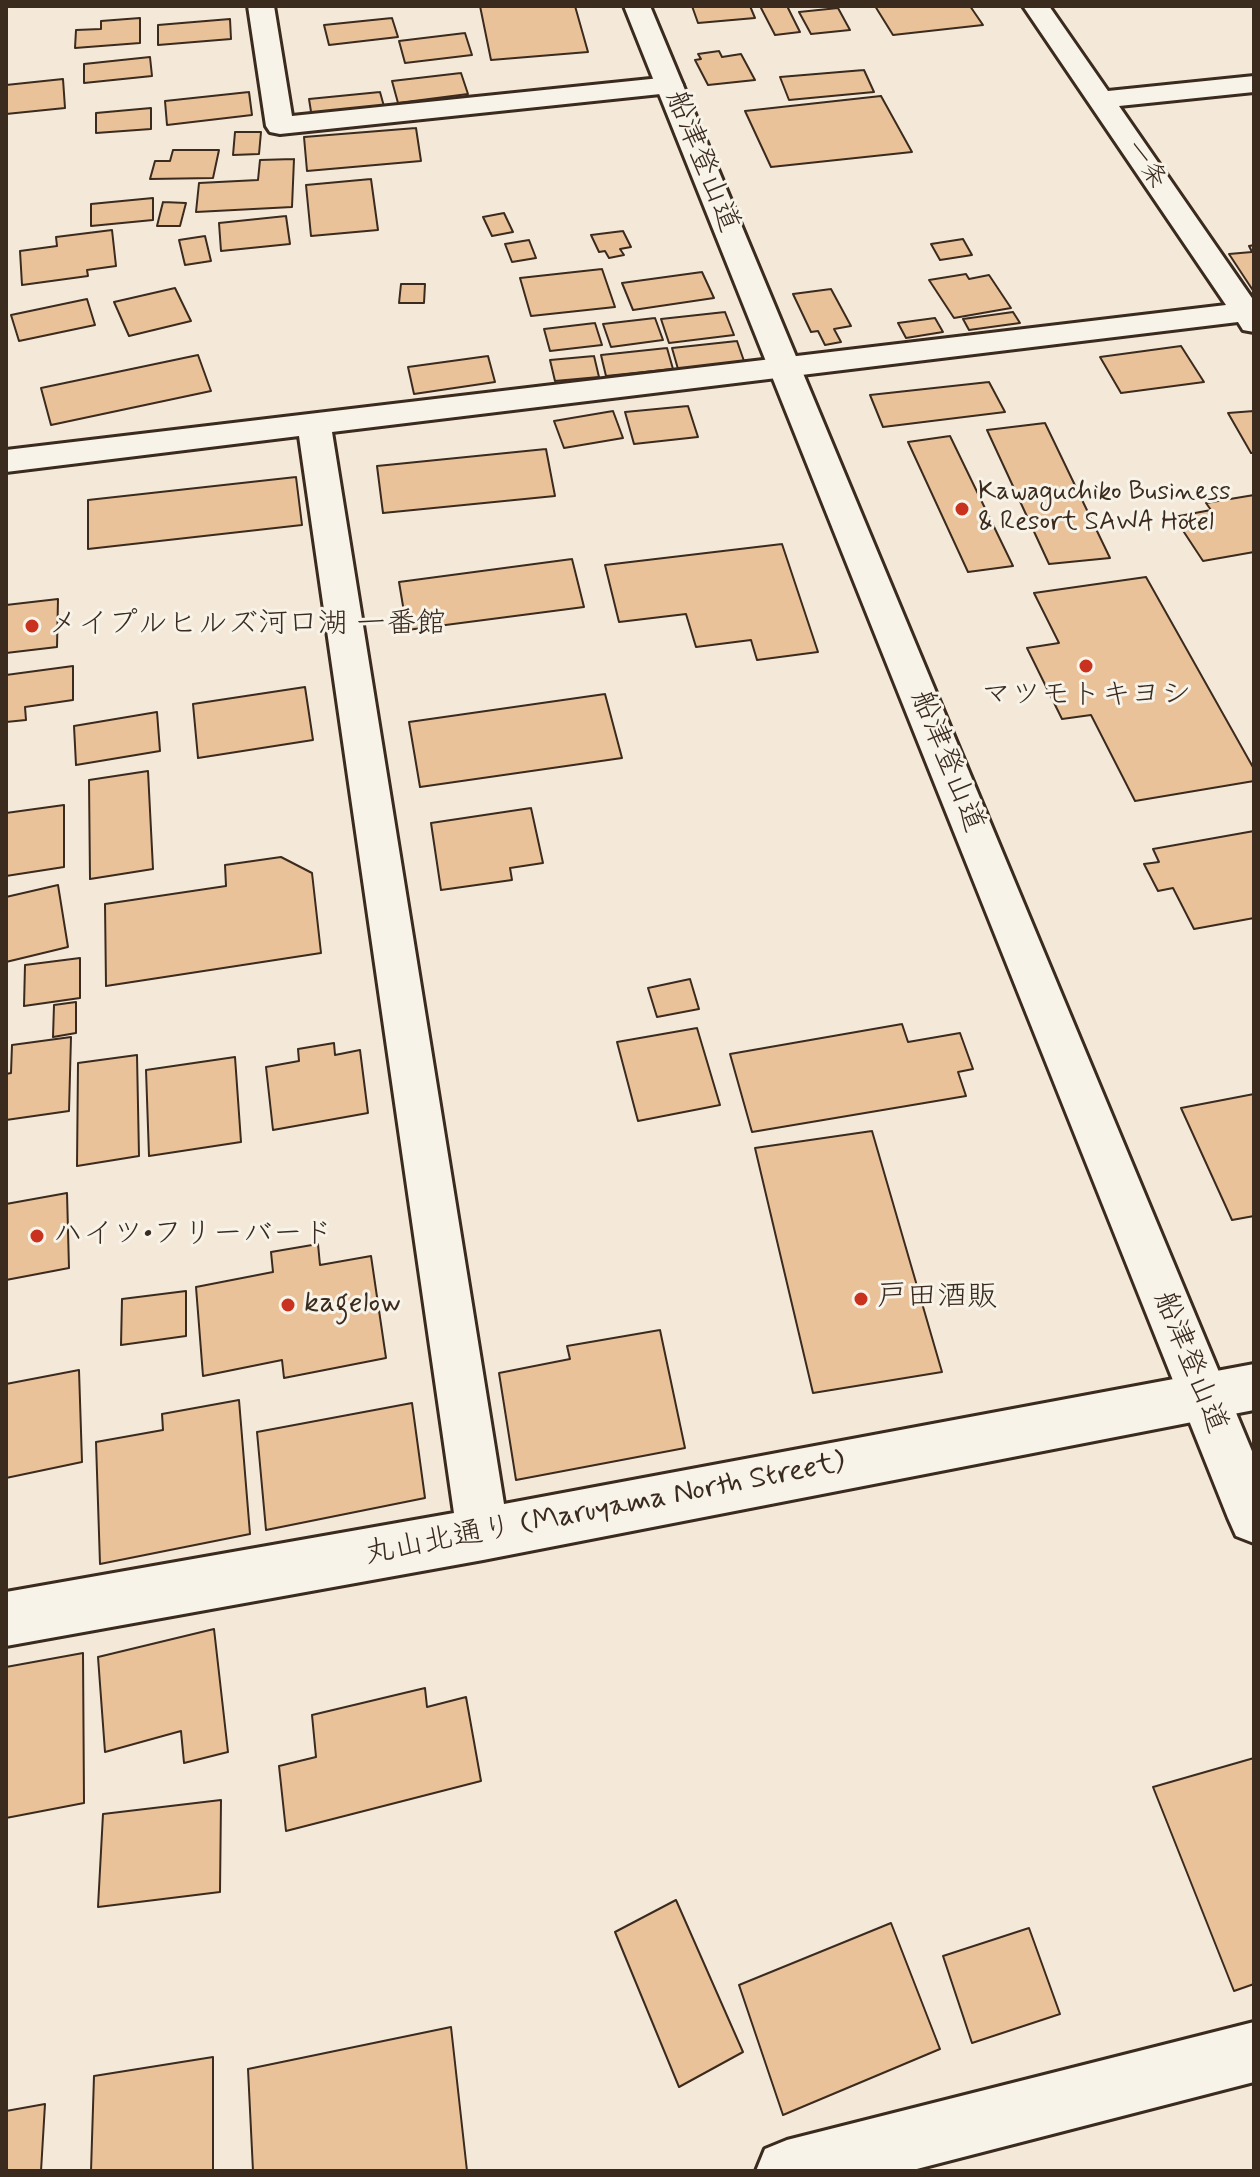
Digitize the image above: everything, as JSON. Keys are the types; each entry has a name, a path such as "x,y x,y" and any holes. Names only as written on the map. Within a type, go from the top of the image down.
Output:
{"street":[{"path":"261,6 280,126 670,85"},
{"name":"船津登山道","path":"637,6 1254,1518"},
{"name":"一条","path":"1036,6 1252,315"},
{"path":"1101,100 1254,84"},
{"path":"6,461 1252,315"},
{"path":"314,424 483,1534"},
{"name":"丸山北通り (Maruyama North Street)","path":"6,1619 483,1534 1254,1387"},
{"path":"787,2171 1254,2052"}],"building":[{"path":"480,6 575,6 588,52 491,60"},
{"path":"692,6 750,6 755,18 698,23"},
{"path":"760,6 787,6 800,32 775,35"},
{"path":"875,6 970,6 983,25 893,35"},
{"path":"838,8 850,30 811,34 799,12"},
{"path":"140,18 140,43 75,48 76,30 101,29 101,21"},
{"path":"392,18 398,37 329,45 324,25"},
{"path":"230,19 231,39 158,45 158,25"},
{"path":"465,33 472,55 405,63 399,41"},
{"path":"719,51 722,57 741,54 755,80 708,85 695,60 701,59 698,54"},
{"path":"150,57 152,76 84,83 84,64"},
{"path":"864,70 874,92 789,100 780,77"},
{"path":"461,73 468,94 398,103 392,81"},
{"path":"63,79 65,108 6,114 6,85"},
{"path":"249,92 252,115 167,125 165,101"},
{"path":"380,92 385,110 312,118 309,99"},
{"path":"881,96 912,152 771,167 745,111"},
{"path":"151,108 151,129 96,133 96,113"},
{"path":"416,128 421,161 307,171 304,137"},
{"path":"235,132 261,132 259,154 233,155"},
{"path":"173,150 219,150 213,178 150,179 155,161 170,161"},
{"path":"294,159 292,207 196,212 199,183 258,180 260,160"},
{"path":"371,179 378,230 311,236 306,185"},
{"path":"153,198 153,220 91,226 91,204"},
{"path":"163,202 186,203 180,226 157,226"},
{"path":"504,213 513,232 492,236 483,217"},
{"path":"286,216 290,244 221,251 219,223"},
{"path":"112,230 116,266 87,270 88,276 22,285 20,251 57,246 56,237"},
{"path":"623,231 631,247 620,249 624,255 609,258 605,251 599,252 591,235"},
{"path":"205,236 211,261 185,265 179,240"},
{"path":"963,239 972,255 940,260 931,244"},
{"path":"529,240 536,258 512,262 505,244"},
{"path":"1254,245 1254,292 1229,254 1252,252 1249,246"},
{"path":"602,269 615,307 531,316 520,278"},
{"path":"702,272 714,298 633,310 622,283"},
{"path":"966,274 969,279 989,275 1011,308 954,318 929,280"},
{"path":"401,284 425,284 424,303 399,303"},
{"path":"175,288 191,321 129,336 114,302"},
{"path":"831,289 851,326 834,329 841,342 825,345 818,331 811,332 793,294"},
{"path":"87,299 95,325 19,341 11,315"},
{"path":"725,312 734,335 669,343 661,319"},
{"path":"1013,312 1020,323 969,330 963,319"},
{"path":"655,318 663,340 611,347 603,324"},
{"path":"935,318 943,332 906,338 898,323"},
{"path":"595,323 602,345 550,351 544,329"},
{"path":"737,341 744,361 678,369 672,348"},
{"path":"1181,346 1204,382 1121,393 1100,357"},
{"path":"667,348 673,369 606,376 601,355"},
{"path":"198,355 211,391 51,425 41,388"},
{"path":"488,356 495,382 414,394 408,367"},
{"path":"594,356 599,377 555,381 550,360"},
{"path":"989,382 1005,412 883,427 870,395"},
{"path":"688,406 698,437 634,444 625,412"},
{"path":"613,411 623,438 564,448 554,421"},
{"path":"1254,411 1254,453 1251,453 1228,413"},
{"path":"1045,423 1110,558 1049,564 987,430"},
{"path":"950,436 1013,566 968,572 908,442"},
{"path":"546,449 555,496 383,513 377,466"},
{"path":"296,477 302,525 88,549 88,500"},
{"path":"1254,495 1254,552 1203,561 1174,517 1211,510 1206,503"},
{"path":"782,544 818,652 757,660 751,640 696,647 686,614 619,622 605,565"},
{"path":"572,559 584,607 407,630 399,582"},
{"path":"1146,577 1254,769 1254,781 1135,801 1091,715 1062,719 1027,648 1059,643 1034,593"},
{"name":"メイプルヒルズ河口湖 一番館","path":"58,599 57,647 6,653 6,605"},
{"path":"73,666 73,700 25,707 26,720 6,722 6,675"},
{"path":"305,687 313,740 198,758 193,704"},
{"path":"605,694 622,758 420,787 409,722"},
{"path":"157,712 160,751 76,765 74,726"},
{"path":"148,771 153,869 90,879 89,780"},
{"path":"64,805 64,867 6,876 6,813"},
{"path":"531,808 543,863 510,868 512,880 441,890 431,823"},
{"path":"1254,831 1254,918 1194,929 1173,888 1158,891 1144,864 1159,862 1153,849"},
{"path":"281,857 312,873 321,953 106,986 105,904 226,886 225,865"},
{"path":"58,885 68,947 6,962 6,897"},
{"path":"80,958 80,998 24,1006 25,965"},
{"path":"690,979 699,1009 657,1017 648,988"},
{"path":"76,1002 76,1033 53,1037 54,1005"},
{"path":"902,1024 908,1042 960,1033 973,1069 958,1072 966,1096 752,1132 730,1054"},
{"path":"697,1028 720,1105 638,1121 617,1042"},
{"path":"71,1037 69,1111 6,1120 6,1074 11,1073 12,1045"},
{"path":"334,1043 335,1055 360,1050 368,1113 273,1130 266,1067 299,1061 298,1049"},
{"path":"137,1055 139,1156 77,1166 78,1063"},
{"path":"235,1057 241,1142 149,1156 146,1070"},
{"path":"1254,1094 1254,1216 1232,1220 1181,1108"},
{"path":"872,1131 942,1372 813,1393 755,1148"},
{"name":"ハイツ•フリーバード","path":"67,1193 69,1268 6,1280 6,1204"},
{"name":"kagelow","path":"318,1244 320,1265 371,1256 386,1358 284,1378 282,1360 203,1376 196,1287 273,1272 271,1252"},
{"path":"186,1291 186,1336 121,1345 122,1299"},
{"path":"660,1330 685,1448 516,1480 499,1373 570,1359 567,1346"},
{"path":"79,1370 82,1462 6,1478 6,1384"},
{"path":"239,1400 250,1534 100,1564 96,1442 163,1430 162,1414"},
{"path":"412,1403 425,1498 266,1530 257,1432"},
{"path":"214,1629 228,1752 184,1763 181,1731 105,1752 98,1657"},
{"path":"83,1653 84,1803 6,1818 6,1667"},
{"path":"425,1688 427,1707 466,1697 481,1781 286,1831 279,1766 316,1757 312,1715"},
{"path":"1254,1758 1254,1984 1234,1991 1153,1787"},
{"path":"221,1800 220,1892 98,1907 103,1814"},
{"path":"676,1900 743,2052 679,2087 615,1932"},
{"path":"891,1923 940,2049 783,2115 739,1985"},
{"path":"1029,1928 1060,2014 972,2043 943,1956"},
{"path":"451,2027 467,2171 253,2171 248,2069"},
{"path":"213,2057 213,2171 91,2171 94,2076"},
{"path":"45,2104 41,2171 6,2171 6,2111"}],"place":[{"name":"Kawaguchiko Business & Resort SAWA Hotel","path":"962,509"},
{"name":"メイプルヒルズ河口湖 一番館","path":"32,626"},
{"name":"マツモトキヨシ","path":"1086,666"},
{"name":"ハイツ•フリーバード","path":"37,1236"},
{"name":"戸田酒販","path":"861,1299"},
{"name":"kagelow","path":"288,1305"}]}
